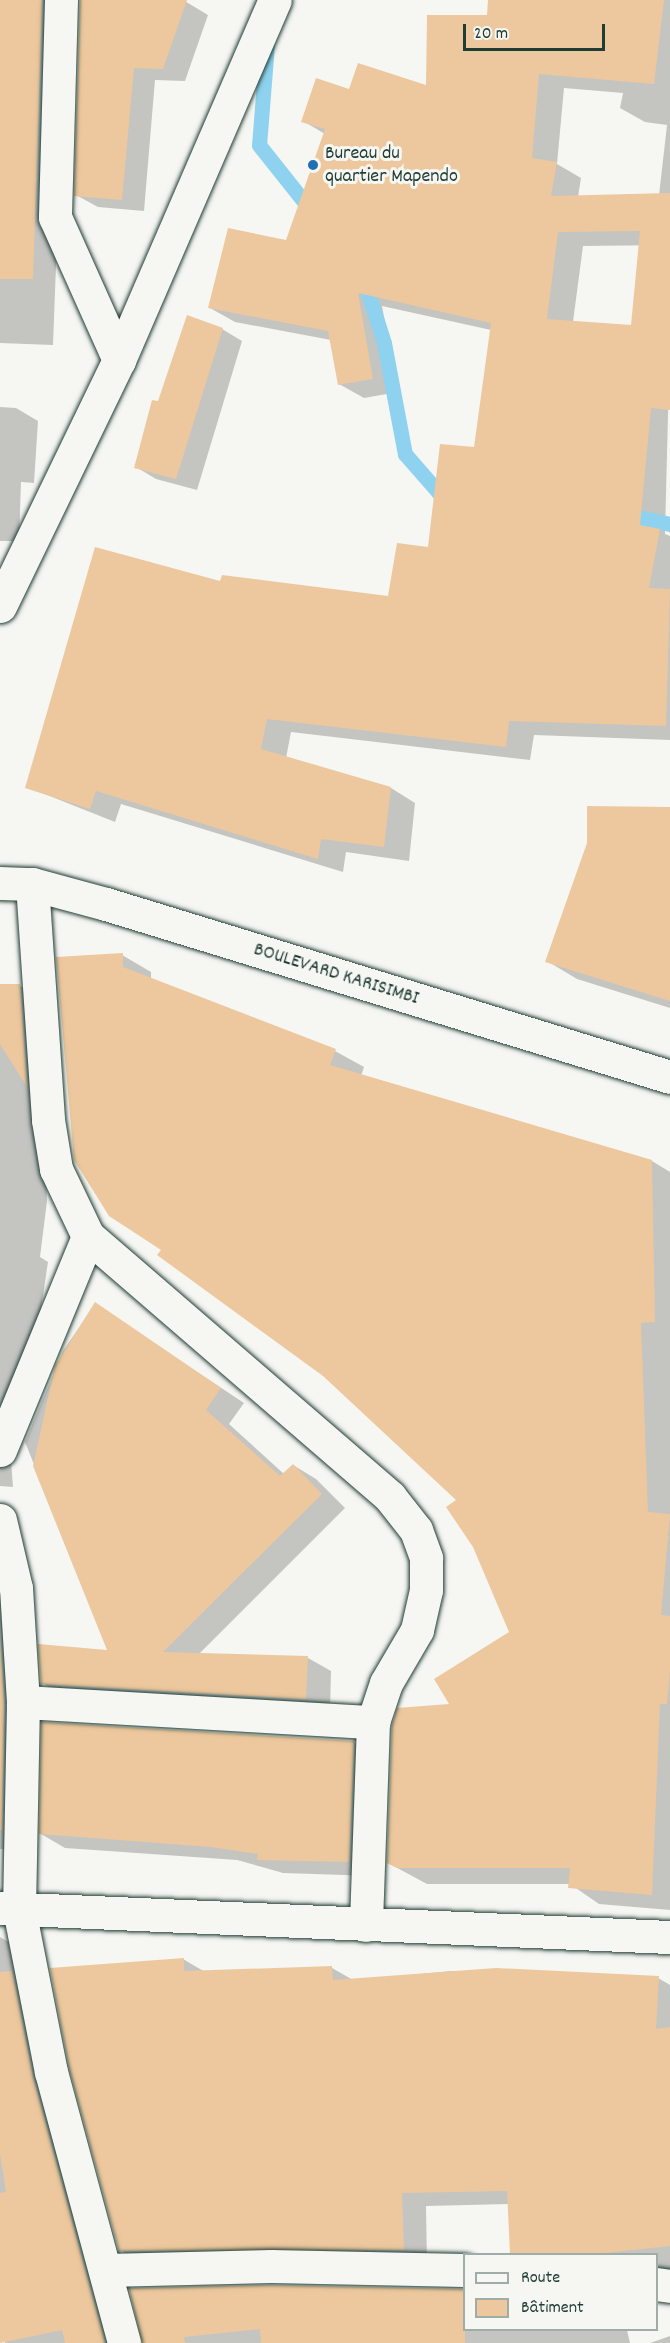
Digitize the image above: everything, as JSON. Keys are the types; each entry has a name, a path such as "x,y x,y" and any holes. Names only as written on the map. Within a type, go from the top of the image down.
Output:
{"street":[{"path":"61,0 55,217 119,360"},
{"path":"0,606 119,360 275,0"},
{"name":"BOULEVARD KARISIMBI","path":"0,883 32,884 670,1077"},
{"path":"32,884 51,1140 56,1169 88,1236 390,1497 416,1530 426,1558 426,1590 417,1630 386,1683 373,1722 366,1925"},
{"path":"0,1450 88,1236"},
{"path":"0,1520 16,1588 23,1702 9,1909 124,2343"},
{"path":"23,1702 373,1722"},
{"path":"9,1909 670,1937"},
{"path":"106,2270 271,2266 463,2270"}],"building":[{"path":"0,0 42,0 33,279 0,279"},
{"path":"80,0 187,0 163,69 134,68 122,200 74,196"},
{"path":"488,0 664,0 654,84 539,74 532,158 557,162 551,196 670,193 670,410 651,408 640,525 660,529 649,588 670,589 666,726 509,721 506,747 267,719 261,749 391,787 384,847 321,839 318,859 96,791 90,809 25,788 95,547 220,581 222,575 388,596 397,543 428,547 440,444 474,447 491,323 358,293 373,379 338,385 328,331 208,308 228,228 286,240 325,129 301,122 316,78 349,89 358,63 426,85 427,15 487,15","holes":["640,231 631,325 547,319 558,232"]},
{"path":"187,315 223,328 176,479 134,468 152,400 158,401"},
{"path":"587,806 670,807 670,1001 545,962 587,843"},
{"path":"123,953 123,967 336,1049 330,1065 652,1160 655,1322 641,1323 648,1512 670,1514 661,1615 670,1616 670,1671 667,1704 660,1704 652,1895 568,1888 570,1868 397,1868 387,1863 392,1725 397,1708 449,1704 434,1679 509,1632 473,1547 446,1507 456,1500 323,1376 157,1255 161,1250 109,1216 74,1160 56,957"},
{"path":"0,984 20,984 27,1087 0,1044"},
{"path":"95,1302 221,1388 206,1410 280,1476 293,1464 322,1494 163,1652 308,1656 306,1699 41,1684 38,1644 107,1650 33,1466 55,1366"},
{"path":"0,1641 4,1702 2,1830 0,1830"},
{"path":"41,1722 354,1741 349,1862 257,1860 258,1854 211,1847 39,1834"},
{"path":"184,1958 184,1971 332,1966 333,1980 496,1968 659,1976 656,2029 670,2027 670,2246 604,2253 510,2253 507,2191 402,2193 404,2250 119,2251 69,2068 50,1968"},
{"path":"12,1971 33,2077 105,2343 65,2343 62,2330 0,2343 0,2193 6,2192 0,2154 0,1972"},
{"path":"271,2285 463,2289 465,2343 261,2343 260,2329 184,2337 185,2343 142,2343 129,2288"}],"waterway":[{"path":"267,44 259,145 313,213"},
{"path":"363,277 384,343 405,454 439,493 451,494"},
{"path":"620,513 670,524"}],"place":[{"name":"Bureau du quartier Mapendo","path":"313,165"}]}
